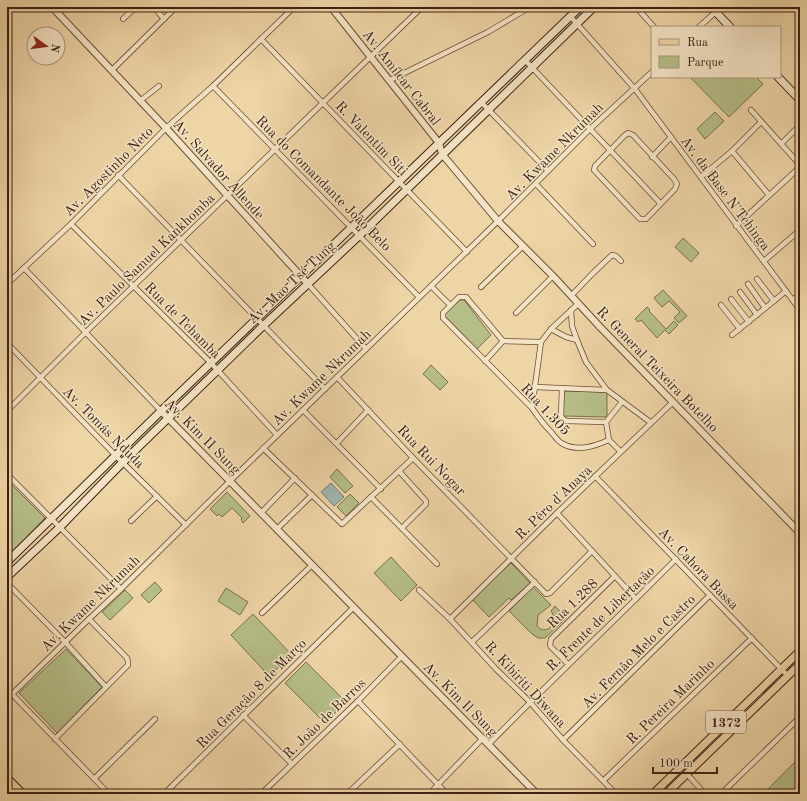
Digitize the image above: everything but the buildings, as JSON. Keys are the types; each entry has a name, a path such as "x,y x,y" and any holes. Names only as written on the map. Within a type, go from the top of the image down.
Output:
{"main road":[{"name":"Av. Mao Tsé Tung","path":"7,562 52,520 257,318 580,7"},
{"name":"Av. Mao Tsé Tung","path":"7,577 60,528 123,462 168,418 360,235 594,7"},
{"path":"713,9 729,26"},
{"path":"779,78 800,100"},
{"name":"1372","path":"653,794 800,651"},
{"name":"1372","path":"666,794 800,664"},
{"path":"7,778 22,794"},
{"path":"7,791 10,794"}],"street":[{"name":"Av. Salvador Allende","path":"54,7 366,349"},
{"path":"123,19 136,7"},
{"path":"154,7 164,19"},
{"path":"112,70 176,7"},
{"name":"Av. Agostinho Neto","path":"7,284 71,224 166,128 213,86 294,7"},
{"name":"Av. Amílcar Cabral","path":"331,7 439,143"},
{"name":"Av. Paulo Samuel Kankhomba","path":"7,411 86,332 422,7"},
{"path":"390,80 488,32 530,7"},
{"path":"636,7 653,26"},
{"path":"700,26 713,9 721,7"},
{"name":"Av. da Base N'Tchinga","path":"570,16 634,88 800,310"},
{"name":"R. Valentim Siti","path":"261,39 467,252"},
{"path":"525,60 660,203"},
{"name":"Av. Kwame Nkrumah","path":"7,698 121,589 263,448 467,252 590,129 651,73"},
{"path":"140,100 159,86"},
{"name":"Rua do Comandante João Belo","path":"213,86 419,297"},
{"path":"482,103 548,171"},
{"path":"736,226 800,166 751,110"},
{"path":"701,176 732,151 761,122"},
{"path":"781,144 800,125"},
{"path":"628,133 633,135 674,179 676,184 675,189 646,219 640,219 594,172 595,166 610,151 628,133"},
{"path":"652,157 671,137"},
{"path":"439,143 442,154"},
{"path":"732,151 770,195"},
{"name":"R. General Teixeira Botelho","path":"442,154 498,221 553,276 578,304 800,533"},
{"path":"118,175 325,389"},
{"path":"536,184 593,244"},
{"name":"Rua de Tchamba","path":"71,224 218,371 277,435"},
{"path":"764,262 800,230"},
{"path":"481,287 523,246"},
{"path":"571,296 612,255 616,256 621,261"},
{"name":"Av. Kim II Sung","path":"24,268 161,411 367,620"},
{"path":"516,313 553,276"},
{"path":"757,279 774,301"},
{"path":"748,284 766,308"},
{"path":"431,286 450,305 459,297 466,297 503,341"},
{"path":"732,335 786,291"},
{"path":"740,292 757,315"},
{"path":"793,300 800,293"},
{"path":"730,300 749,322"},
{"path":"532,408 541,342 551,329 578,304"},
{"name":"Rua 1.305","path":"450,305 443,313 443,318 532,408 540,420 562,444 579,448 595,446 609,440"},
{"path":"721,305 740,329"},
{"path":"571,310 572,326 586,362 607,390 650,422"},
{"path":"551,329 566,337 577,340"},
{"path":"484,360 503,341 541,342"},
{"name":"Av. Tomás Nduda","path":"7,344 116,456 186,525"},
{"name":"Rua Rui Nogar","path":"337,377 413,458 546,594 550,593 592,551"},
{"path":"535,387 607,390"},
{"path":"562,388 561,416 563,419 567,421 606,422"},
{"path":"620,451 609,440 606,422 622,402"},
{"name":"R. Pêro d'Anaya","path":"450,619 556,513 650,422 673,402"},
{"path":"303,410 381,489"},
{"path":"337,443 368,410"},
{"path":"263,448 342,524 413,458"},
{"path":"399,471 426,500 426,504 402,528"},
{"path":"7,474 121,589"},
{"name":"Av. Cahora Bassa","path":"595,476 788,676"},
{"path":"261,513 295,478"},
{"path":"277,529 312,495"},
{"path":"131,521 157,496"},
{"path":"371,497 437,564"},
{"path":"556,513 636,599"},
{"name":"R. Frente de Libertação","path":"489,744 568,664 676,560"},
{"path":"262,613 312,565"},
{"name":"Rua 1.288","path":"568,664 551,647 551,639 615,576"},
{"path":"472,642 535,582"},
{"path":"7,583 65,642 106,687"},
{"name":"R. Kibiriti Diwana","path":"419,590 450,619 496,669 530,702 563,740 604,780 616,794"},
{"name":"Av. Fernão Melo e Castro","path":"563,740 710,595"},
{"name":"Rua Geração 8 de Março","path":"164,794 354,607"},
{"path":"55,739 128,665 127,658 89,619"},
{"name":"Av. Kim Il Sung","path":"367,620 537,794"},
{"name":"R. Pereira Marinho","path":"604,780 752,638"},
{"name":"R. João de Barros","path":"261,794 358,701 402,656"},
{"path":"7,689 109,794"},
{"path":"358,701 447,794"},
{"path":"243,715 292,764"},
{"path":"721,794 800,717"},
{"path":"95,778 155,719"},
{"path":"429,794 483,738"},
{"path":"347,794 400,744"},
{"path":"687,774 705,794"}],"green space":[{"path":"691,78 757,78 763,84 729,117"},
{"path":"715,112 724,121 705,139 697,129"},
{"path":"683,238 699,253 691,262 675,247"},
{"path":"663,290 687,316 679,323 674,318 680,312 669,301 662,307 654,298"},
{"path":"460,300 464,300 491,335 477,349 444,315 447,310"},
{"path":"647,307 666,329 674,321 678,325 669,334 665,330 657,338 641,320 638,322 635,319"},
{"path":"431,365 448,382 440,390 423,374"},
{"path":"563,391 607,392 607,417 563,416"},
{"path":"337,469 353,486 345,493 330,477"},
{"path":"7,480 45,518 7,558"},
{"path":"227,492 250,516 243,523 242,518 232,508 222,517 219,514 217,516 210,509"},
{"path":"350,494 359,503 346,516 337,507"},
{"path":"391,557 417,585 401,601 374,573"},
{"path":"511,563 530,583 511,600 509,598 489,617 472,599"},
{"path":"155,582 162,590 149,603 141,595"},
{"path":"533,587 551,605 538,615 537,626 542,630 550,628 556,620 551,611 555,606 566,618 545,638 538,638 532,634 509,611"},
{"path":"226,588 248,602 240,615 218,601"},
{"path":"125,590 133,598 110,620 102,612"},
{"path":"253,614 292,655 269,676 231,635"},
{"path":"66,649 102,687 57,733 19,693"},
{"path":"306,662 346,702 325,723 285,683"},
{"path":"800,757 800,794 763,794"}],"water":[{"path":"331,483 344,497 334,506 321,492"}]}
